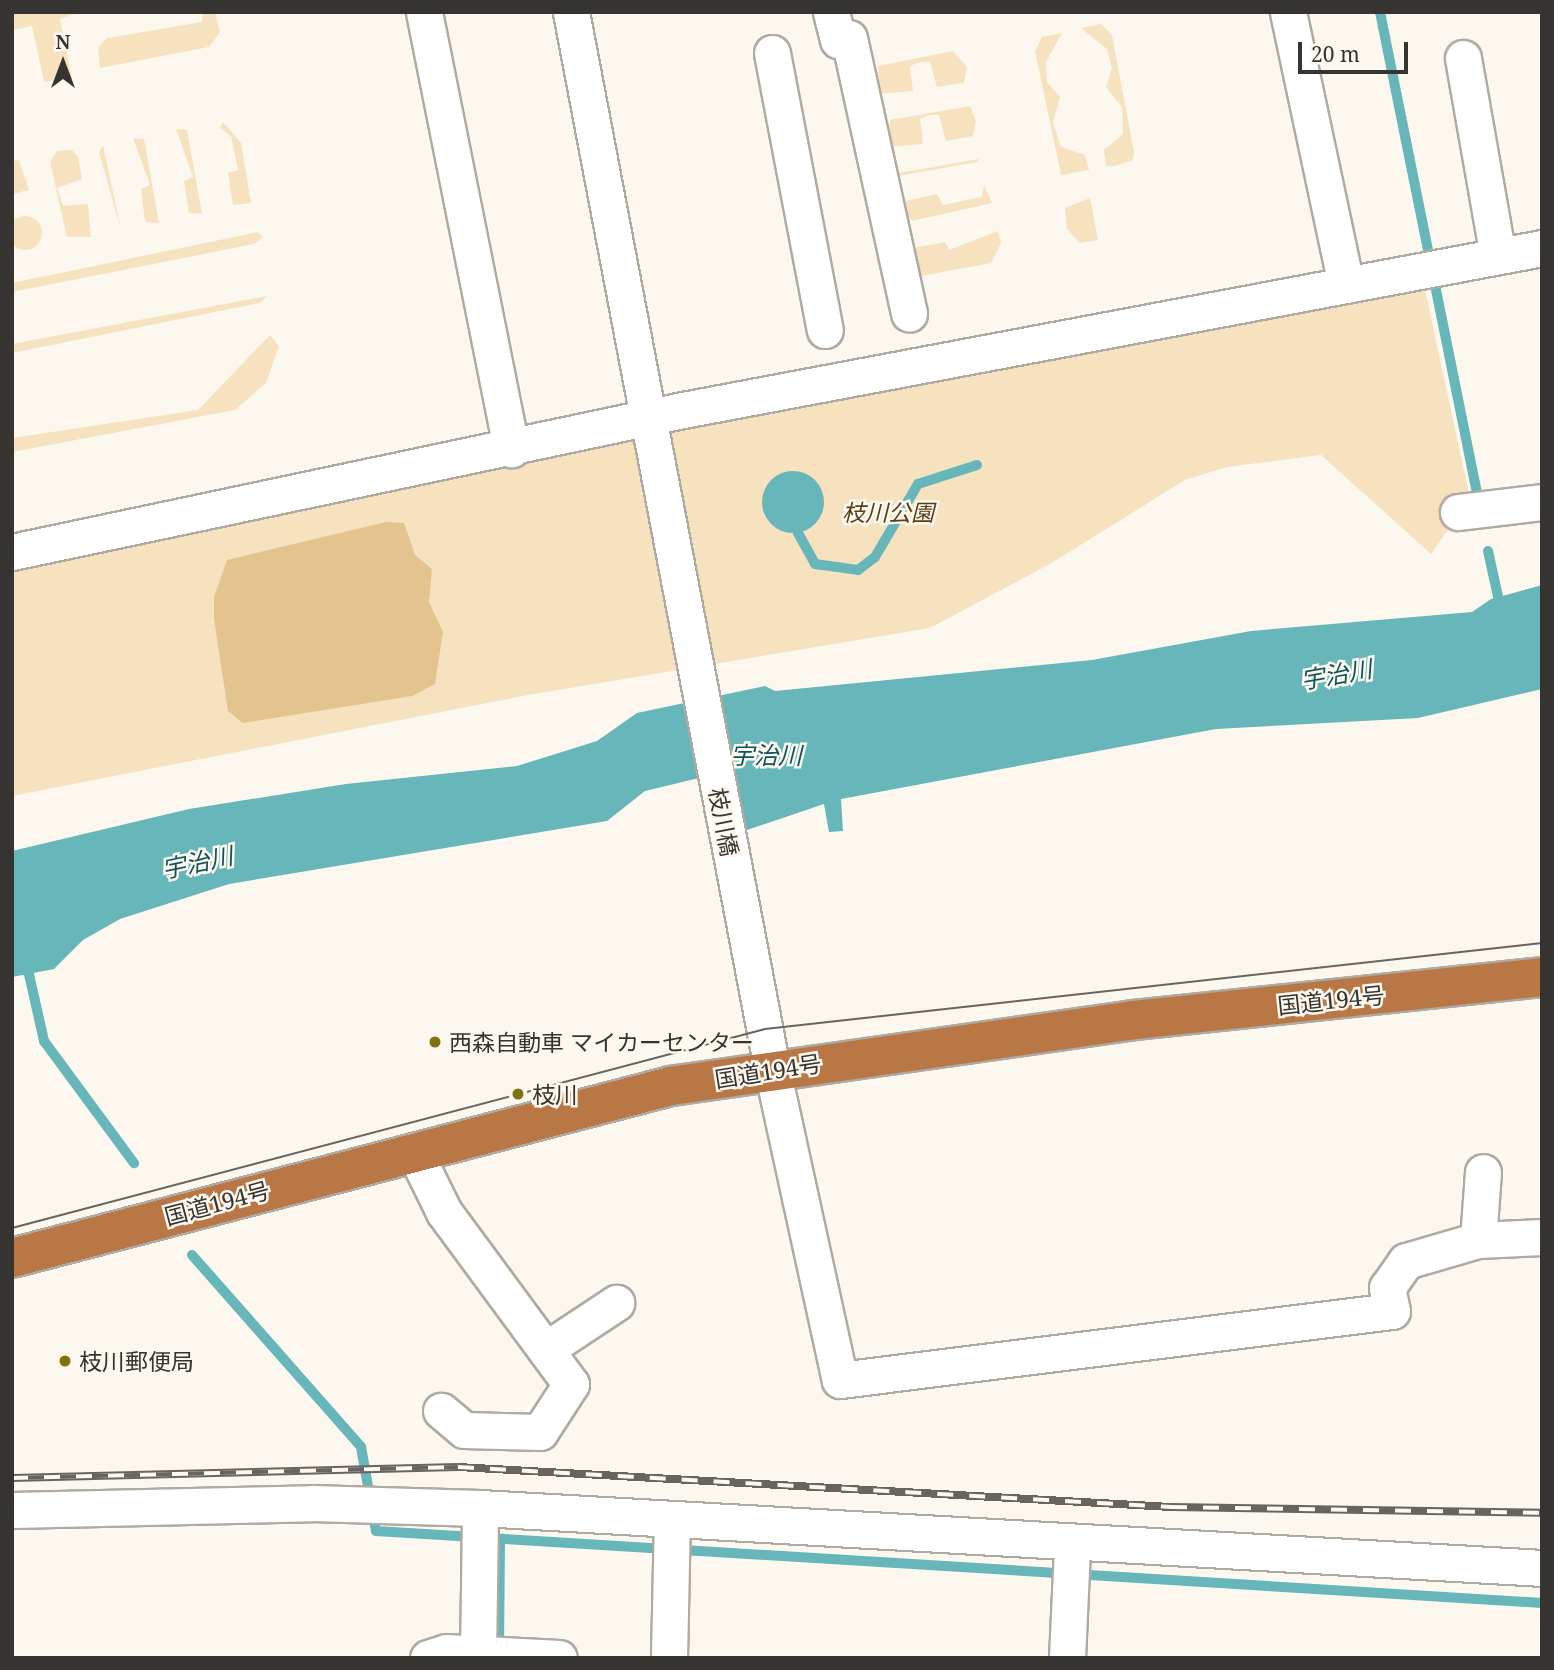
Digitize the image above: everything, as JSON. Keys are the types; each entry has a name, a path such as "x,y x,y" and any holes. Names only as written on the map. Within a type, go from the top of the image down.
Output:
{"highway":[{"name":"国道194号","path":"12,1258 671,1086 772,1069 1134,1020 1542,977"}],"street":[{"path":"424,12 511,449"},
{"name":"枝川橋","path":"571,12 652,417 693,669 772,1069 840,1380 1392,1311 1387,1288 1406,1261 1478,1240"},
{"path":"1288,12 1345,281"},
{"path":"839,30 909,314"},
{"path":"772,52 825,330"},
{"path":"1463,58 1498,256"},
{"path":"12,552 511,449 652,417 1345,281 1542,248"},
{"path":"1458,512 1542,502"},
{"path":"414,1151 444,1212 548,1348 571,1384 540,1432 464,1430 441,1411"},
{"path":"1483,1172 1478,1240 1542,1237"},
{"path":"548,1348 616,1303"},
{"path":"12,1510 371,1505 480,1530 1071,1566 1542,1568"},
{"path":"478,1656 480,1530"},
{"path":"670,1658 671,1542"},
{"path":"1068,1658 1071,1566"},
{"path":"428,1658 559,1658"}],"green space":[{"path":"12,12 80,12 60,19 72,78 44,82 32,26 12,30"},
{"path":"203,12 215,12 220,32 209,47 100,68 98,48 107,38 202,22"},
{"path":"1101,24 1112,35 1134,152 1133,160 1115,166 1106,166 1104,150 1123,134 1122,107 1106,87 1112,68 1107,49 1081,28"},
{"path":"1062,33 1046,62 1047,82 1060,97 1053,122 1061,147 1085,155 1089,170 1061,175 1035,51 1042,37"},
{"path":"953,51 967,67 964,83 937,87 930,62 920,62 910,66 913,91 879,94 878,66"},
{"path":"970,106 976,120 973,136 946,141 939,115 929,115 920,119 923,144 888,147 890,120"},
{"path":"223,122 241,143 251,203 233,205 228,173 238,170 231,136 220,128"},
{"path":"176,129 187,130 202,214 189,213 184,181 193,177"},
{"path":"133,138 144,139 159,223 145,222 141,189 150,185"},
{"path":"103,145 121,230 99,152"},
{"path":"72,150 78,157 82,179 57,188 63,206 88,204 91,237 67,237 50,162 57,151"},
{"path":"979,159 977,162 898,176 898,173"},
{"path":"19,160 29,190 12,194 12,161"},
{"path":"984,185 992,203 912,221 906,213 905,201 937,194 943,205 982,197"},
{"path":"1090,198 1098,240 1080,243 1067,229 1065,208"},
{"path":"25,216 37,221 42,233 37,245 25,250 13,245 8,233 13,221"},
{"path":"998,231 1001,243 991,263 916,277 913,248 945,242 949,250"},
{"path":"258,232 263,237 254,244 12,292 12,283"},
{"name":"枝川公園","path":"1423,281 1470,498 1431,554 1321,455 1227,467 1185,480 1050,564 930,628 528,695 12,796 12,561"},
{"path":"267,296 260,303 12,353 12,344"},
{"path":"270,335 279,346 266,383 235,410 12,452 12,438 198,410"}],"shaded area":[{"path":"386,522 404,523 415,555 432,569 429,602 443,632 435,684 412,696 243,723 228,711 214,619 214,597 227,560"}],"water":[{"path":"793,471 805,473 815,480 822,490 822,514 815,524 805,531 793,533 781,531 771,524 764,514 762,502 764,490 771,480 781,473"},
{"name":"宇治川","path":"1542,585 1542,689 1418,718 1216,729 841,799 843,831 829,832 824,804 747,830 699,778 645,791 607,821 229,884 120,919 83,940 54,969 12,977 12,851 189,809 346,784 517,766 597,741 637,713 765,686 775,691 1092,660 1251,631 1472,612 1491,599"}],"waterway":[{"path":"1380,12 1478,497"},
{"path":"798,533 815,564 858,570 875,557 918,484 977,465"},
{"path":"1488,551 1501,610"},
{"path":"26,961 44,1041 134,1163"},
{"path":"192,1255 361,1447 376,1531 1542,1603"},
{"path":"499,1652 500,1542"}],"tram line":[{"path":"12,1228 765,1029 1542,943"}],"railway":[{"path":"12,1478 458,1467 1171,1507 1542,1513"}],"place":[{"name":"西森自動車 マイカーセンター","path":"435,1042"},
{"name":"枝川","path":"518,1094"},
{"name":"枝川郵便局","path":"65,1361"}]}
